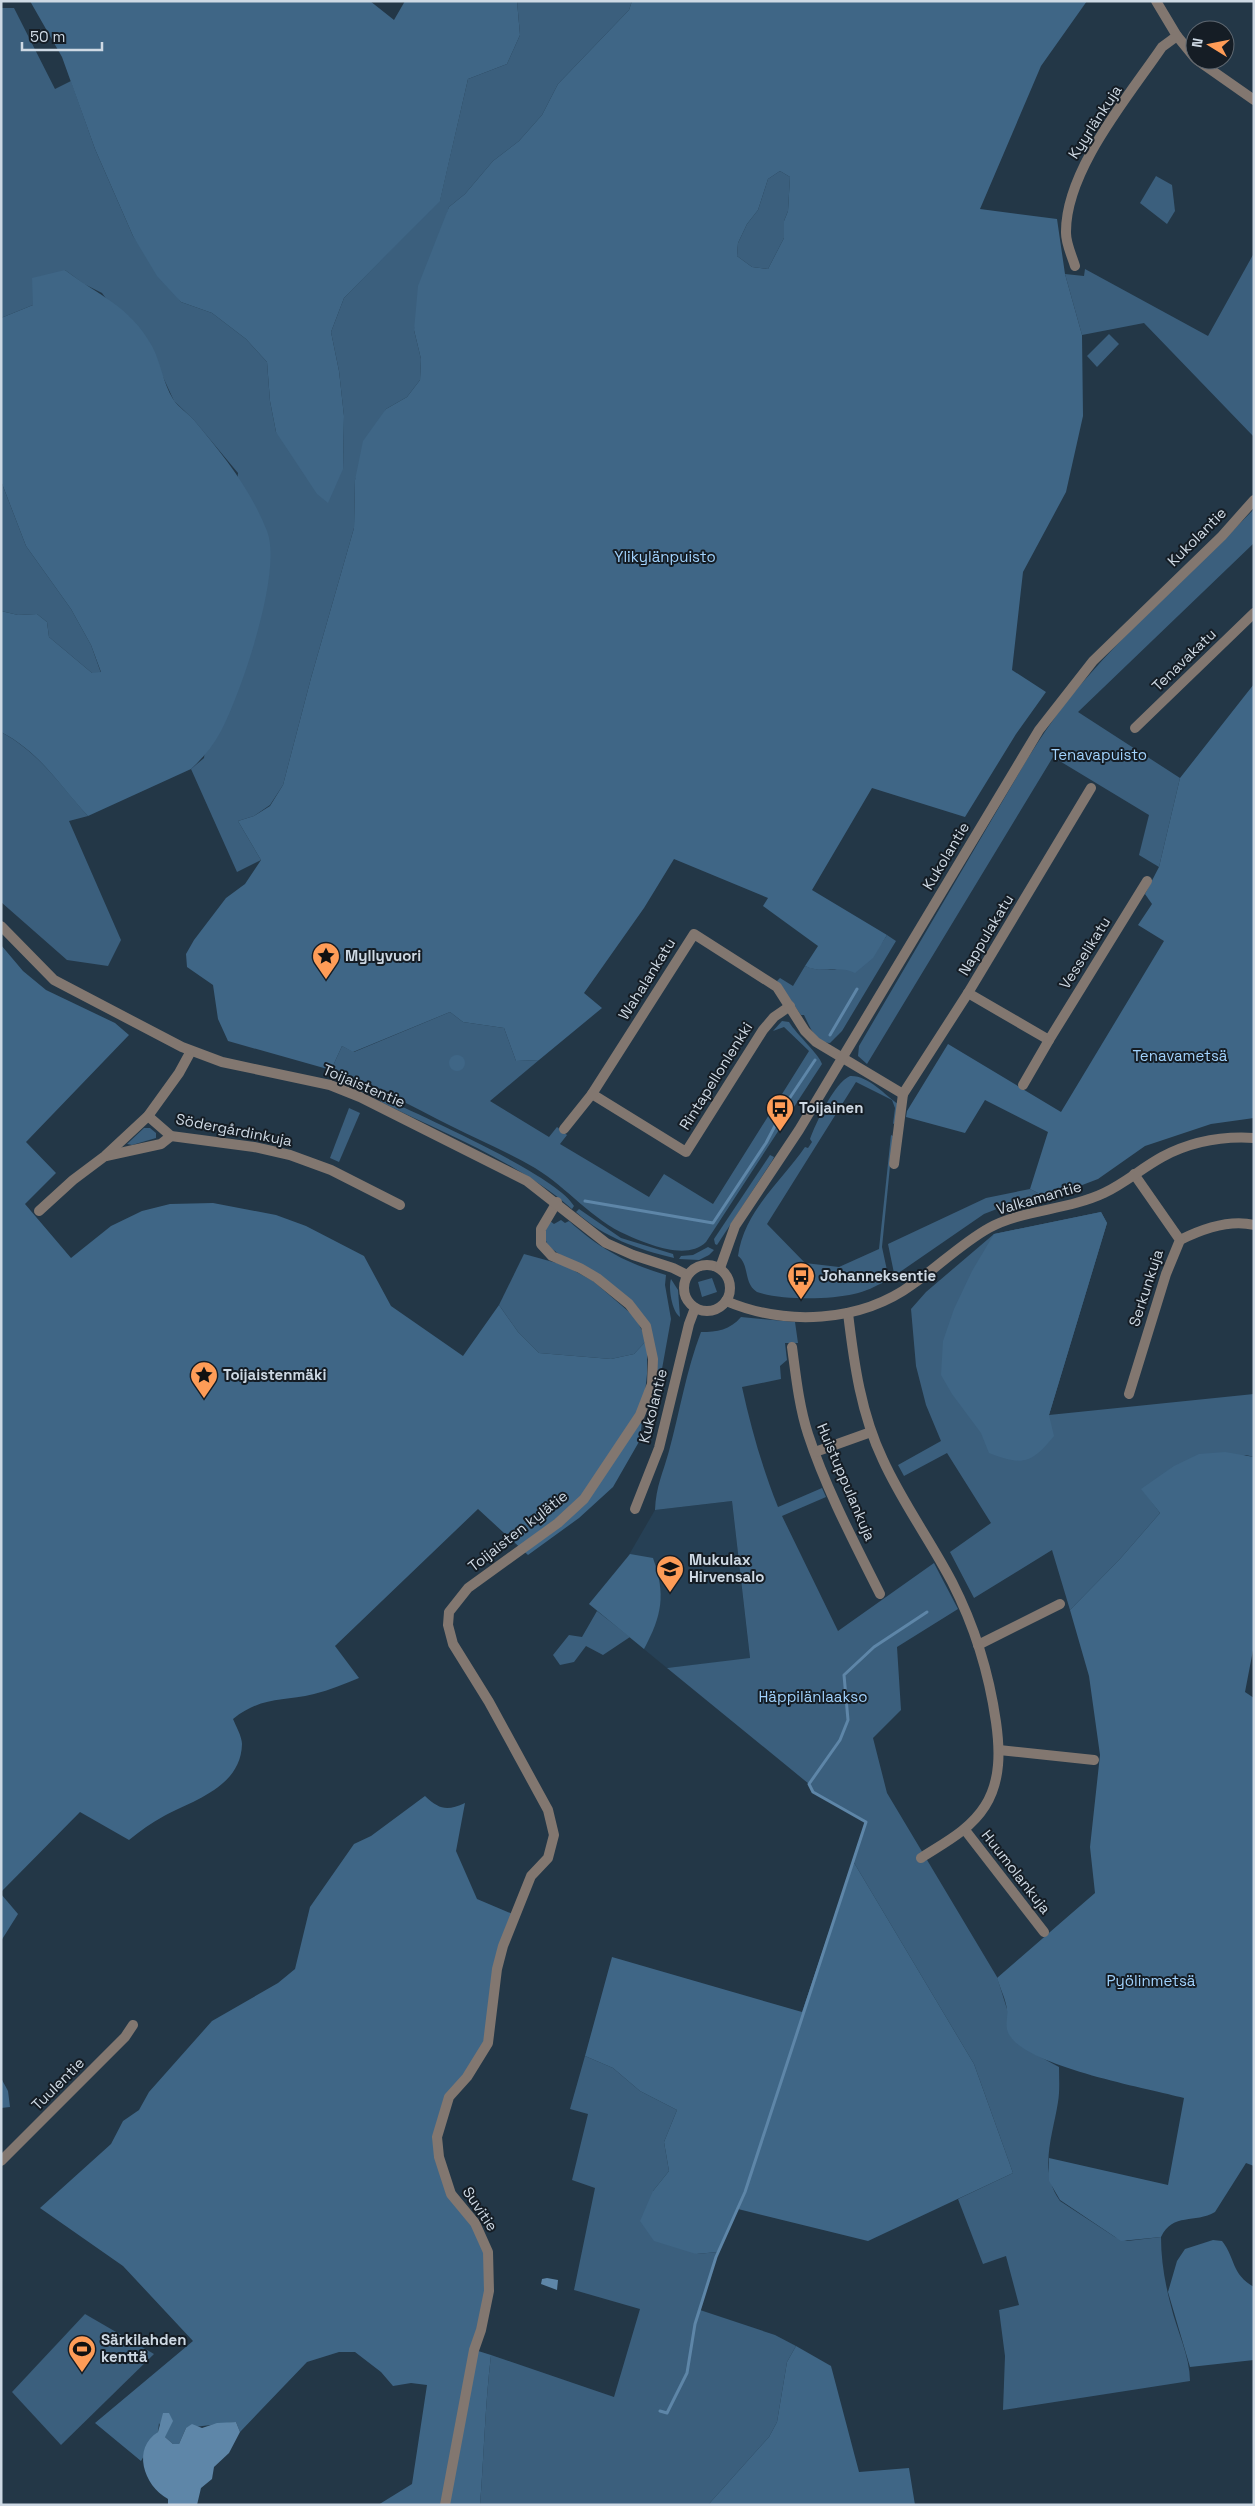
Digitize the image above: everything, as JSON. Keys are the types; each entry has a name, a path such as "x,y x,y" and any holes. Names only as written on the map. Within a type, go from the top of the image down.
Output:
{"street":[{"path":"1156,1 1185,46"},
{"name":"Kyyrlänkuja","path":"1075,266 1066,236 1066,222 1085,162 1162,47 1177,36"},
{"path":"1212,70 1254,100"},
{"name":"Kukolantie","path":"720,1268 735,1226 799,1130 1044,723 1093,661 1222,536 1254,500"},
{"name":"Tenavakatu","path":"1135,728 1254,613"},
{"name":"Nappulakatu","path":"894,1164 903,1094 968,993 1091,788"},
{"name":"Vesselikatu","path":"1023,1085 1147,881"},
{"name":"Toijaistentie","path":"1,926 54,980 191,1051 222,1062 330,1085 360,1097 520,1177 557,1202 606,1243 687,1275"},
{"name":"Wahalankatu","path":"564,1129 592,1094 694,934 777,987 812,1039 842,1058"},
{"path":"968,993 1050,1040"},
{"name":"Rintapellonlenkki","path":"592,1094 686,1152 763,1030 774,1017 790,1006"},
{"path":"39,1211 73,1180 105,1156 148,1116 179,1073 191,1051"},
{"path":"842,1058 903,1094"},
{"name":"Södergårdinkuja","path":"148,1116 171,1136 254,1148 290,1156 331,1170 400,1206"},
{"path":"105,1156 161,1144 171,1136"},
{"name":"Valkamantie","path":"726,1301 742,1308 774,1315 811,1316 848,1313 893,1298 990,1227 1028,1215 1079,1203 1106,1192 1164,1156 1193,1145 1224,1138 1254,1138"},
{"name":"Serkunkuja","path":"1129,1394 1166,1274 1180,1240 1134,1174"},
{"name":"Toijaisten kylätie","path":"515,1915 531,1876 548,1858 554,1842 554,1828 548,1810 494,1710 454,1644 448,1625 449,1612 468,1588 558,1523 584,1499 640,1415 652,1384 652,1358 646,1326 629,1304 597,1278 580,1268 552,1256 541,1244 541,1229 557,1202"},
{"path":"1180,1240 1216,1226 1240,1223 1254,1224"},
{"path":"705,1264 720,1268 730,1284 726,1301 712,1311 695,1308 684,1294 683,1287 687,1275 694,1267 705,1264"},
{"name":"Kukolantie","path":"635,1509 659,1448 689,1324 695,1308"},
{"path":"848,1313 857,1375 871,1432 895,1485 951,1581 978,1645 993,1702 999,1750 998,1766 988,1800 977,1818 965,1830 921,1858"},
{"name":"Huistuppulankuja","path":"792,1347 802,1411 815,1452 880,1594"},
{"path":"815,1452 871,1432"},
{"path":"978,1645 1060,1604"},
{"path":"999,1750 1094,1760"},
{"name":"Huumolankuja","path":"965,1830 1044,1932"},
{"name":"Suvitie","path":"445,2505 474,2350 481,2330 489,2291 488,2252 484,2239 475,2223 451,2194 439,2156 437,2137 449,2097 468,2077 488,2042 497,1969 515,1915"},
{"name":"Tuulentie","path":"1,2161 125,2037 133,2025"}],"shaded area":[{"name":"Mukulax Hirvensalo","path":"732,1501 750,1659 667,1668 589,1604 626,1560 655,1510"},
{"path":"542,2279 558,2280 557,2290 541,2284"},
{"path":"163,2413 169,2413 173,2421 165,2437 173,2444 179,2444 186,2428 192,2424 202,2428 217,2423 236,2422 240,2432 229,2453 214,2467 212,2479 201,2488 197,2505 168,2505 168,2499 159,2493 147,2476 143,2457 145,2447 158,2432"}],"green space":[{"path":"30,1 370,1 394,20 405,1 517,1 520,35 507,64 468,79 440,201 344,298 331,332 339,371 344,416 343,469 328,503 317,494 276,432 270,401 267,362 246,339 212,313 181,302 157,276 133,236 95,149 62,57"},
{"path":"517,1 632,1 629,10 558,84 542,115 519,141 493,161 465,194 449,207 414,330 421,359 420,380 407,397 386,409 355,480 354,528 311,678 283,785 270,805 254,816 238,821 261,860 237,872 191,769 204,758 238,473 193,419 174,401 163,377 102,293 84,284 65,270 33,305 1,318 1,8 14,8 55,89 71,81 95,149 133,236 181,302 212,313 246,339 267,362 270,401 276,432 343,469 344,416 339,371 331,332 344,298 440,200 468,79 507,64 520,35"},
{"name":"Ylikylänpuisto","path":"632,1 1087,1 1041,66 980,209 1057,219 1065,274 1082,335 1083,416 1066,492 1023,572 1012,670 1046,692 1016,734 965,817 872,788 812,890 887,935 873,958 855,973 843,969 818,970 805,966 818,946 763,906 768,898 674,859 644,908 584,993 602,1008 539,1060 516,1061 504,1028 463,1022 450,1012 353,1052 342,1046 331,1070 228,1041 218,1019 213,985 187,967 186,954 194,940 226,898 245,884 261,860 238,821 254,816 270,806 283,785 311,678 354,528 355,480 363,441 386,409 407,397 420,380 421,359 414,330 418,286 449,207 465,194 493,161 519,141 542,115 558,84 629,10","holes":["780,171 790,177 788,211 784,221 784,238 768,269 752,267 737,256 738,243 747,224 758,210 768,179"]},
{"path":"780,171 790,177 788,211 784,221 784,238 768,269 752,267 737,256 738,243 747,224 758,210 768,179"},
{"path":"1156,176 1172,185 1175,211 1167,224 1140,203"},
{"path":"1254,253 1254,437 1144,323 1082,335 1065,274 1084,276 1085,269 1208,336"},
{"path":"65,270 124,311 143,332 152,346 173,399 194,420 244,486 267,531 270,550 265,602 258,632 239,689 215,742 191,769 88,816 38,759 15,740 1,732 1,611 18,615 37,614 47,622 49,637 92,673 101,672 91,645 71,609 26,546 1,481 1,318 33,305 32,278"},
{"path":"1109,334 1119,344 1097,367 1087,356"},
{"path":"1,481 26,546 71,609 91,645 101,673 92,673 49,637 47,622 37,614 18,615 1,611"},
{"name":"Tenavapuisto","path":"1254,509 1254,543 1078,712 1180,778 1159,867 1139,855 1149,815 1053,757 867,1064 858,1056 859,1046 1026,761 1052,721 1102,660"},
{"name":"Tenavametsä","path":"1254,684 1254,1118 1211,1124 1145,1146 1098,1179 1077,1187 1049,1193 1038,1193 1030,1189 1048,1132 985,1100 965,1133 906,1117 907,1111 948,1044 1061,1112 1164,941 1138,925 1152,904 1145,894 1159,867 1180,778"},
{"path":"1,732 15,740 38,759 88,816 69,821 121,940 108,966 67,960 1,902"},
{"path":"887,935 896,941 842,1031 830,1043 820,1040 811,1029 804,1015 801,1015 777,981 780,978 793,986 805,966 828,970 851,965 872,953"},
{"path":"1,945 23,971 46,990 115,1023 129,1035 26,1142 56,1173 25,1204 71,1258 111,1226 142,1211 170,1204 213,1203 276,1215 306,1226 364,1256 391,1306 463,1356 499,1305 518,1332 539,1353 611,1359 634,1354 647,1340 647,1374 640,1440 613,1487 579,1518 528,1555 478,1509 335,1646 359,1678 320,1692 263,1703 243,1712 233,1719 242,1741 240,1759 234,1771 214,1790 159,1819 129,1840 80,1812 1,1892"},
{"path":"450,1012 463,1022 504,1028 516,1061 539,1060 490,1101 549,1137 557,1127 567,1135 560,1144 649,1197 664,1174 713,1204 809,1051 784,1027 773,1031 782,1021 789,1022 817,1055 822,1064 706,1242 698,1248 678,1251 645,1243 614,1229 547,1176 525,1162 377,1089 331,1070 342,1046 354,1052"},
{"path":"457,1055 463,1057 465,1063 463,1069 457,1071 451,1069 449,1063 451,1057"},
{"path":"850,1076 870,1082 898,1104 895,1123 893,1124 895,1108 892,1100 856,1082 767,1224 805,1263 839,1267 879,1249 891,1135 893,1136 882,1247 888,1275 886,1281 870,1289 843,1296 791,1298 757,1292 750,1284 744,1264 738,1256 748,1225 765,1198 805,1147 808,1148 812,1142 810,1139 826,1104 844,1080"},
{"path":"380,1096 485,1146 542,1178 562,1193 574,1206 572,1209 551,1192 504,1162 381,1102"},
{"path":"349,1108 360,1113 339,1162 330,1158"},
{"path":"144,1128 150,1128 156,1133 156,1138 132,1145 127,1144"},
{"path":"770,1155 774,1157 772,1161 717,1245 715,1244 714,1239"},
{"path":"1030,1189 1038,1193 1049,1193 1048,1196 1007,1205 984,1214 897,1274 894,1273 888,1244 986,1198"},
{"path":"579,1209 621,1238 673,1254 674,1258 647,1251 610,1236 576,1212"},
{"path":"1101,1212 1107,1223 1049,1415 1254,1394 1254,1457 1246,1455 1142,1489 1160,1513 1120,1559 1070,1610 1052,1550 974,1598 950,1552 991,1523 947,1453 904,1476 898,1465 941,1441 926,1405 916,1366 911,1309 926,1292 994,1234"},
{"path":"1101,1212 1107,1223 1049,1415 1054,1436 1039,1452 1026,1460 1010,1460 989,1453 981,1433 952,1394 941,1375 943,1341 954,1309 972,1271 994,1234"},
{"path":"561,1220 565,1223 569,1221 592,1240 614,1254 666,1275 665,1285 671,1319 660,1380 654,1378 644,1316 548,1246 545,1233 548,1224 550,1221 554,1224"},
{"path":"708,1247 714,1250 699,1260 679,1259 681,1256 693,1255"},
{"path":"524,1254 564,1265 593,1281 635,1317 647,1340 634,1354 611,1359 539,1353 518,1332 499,1305"},
{"path":"712,1278 717,1292 702,1297 698,1282"},
{"path":"671,1279 678,1290 680,1317 671,1300"},
{"name":"Häppilänlaakso","path":"741,1317 795,1322 798,1343 785,1343 787,1360 780,1366 781,1379 742,1387 757,1447 778,1507 822,1488 826,1497 782,1516 838,1631 934,1563 958,1609 897,1647 901,1710 873,1738 887,1793 997,1977 1007,2009 1011,2037 1033,2053 1059,2067 1059,2098 1048,2165 1053,2189 1060,2201 1115,2237 1127,2241 1161,2237 1167,2289 1186,2353 1190,2381 1003,2410 1005,2356 999,2310 1019,2305 1006,2256 983,2264 958,2199 1013,2173 974,2064 853,1861 866,1822 813,1792 809,1784 667,1668 750,1658 732,1501 655,1510 658,1487 669,1451 691,1361 701,1332 723,1329 732,1325"},
{"name":"Pyölinmetsä","path":"1225,1452 1254,1457 1254,1645 1245,1692 1254,1698 1254,2166 1246,2163 1215,2212 1178,2221 1166,2229 1161,2237 1121,2241 1060,2200 1049,2181 1049,2158 1168,2185 1184,2098 1064,2067 1022,2047 1008,2033 1006,2006 997,1978 1095,1893 1090,1847 1100,1755 1089,1676 1070,1610 1120,1559 1160,1513 1141,1489 1174,1466 1199,1454"},
{"path":"630,1554 653,1558 660,1583 661,1594 658,1615 644,1649 589,1604"},
{"path":"597,1611 630,1637 603,1655 586,1646 574,1662 560,1665 553,1655 569,1635 582,1637"},
{"path":"425,1796 444,1808 465,1803 456,1851 477,1899 515,1915 503,1946 488,2043 457,2088 441,2123 443,2171 484,2239 489,2291 475,2350 491,2355 480,2505 378,2505 412,2484 427,2385 411,2383 393,2386 381,2372 355,2352 339,2352 307,2362 240,2432 236,2422 186,2428 179,2444 173,2444 165,2437 159,2423 158,2432 141,2461 95,2423 193,2341 123,2266 40,2208 111,2144 123,2121 139,2110 149,2092 212,2021 278,1983 295,1969 310,1907 354,1844 371,1836"},
{"path":"853,1861 974,2064 1013,2173 868,2241 738,2209 718,2252 696,2254 654,2241 640,2221 653,2191 669,2171 664,2142 677,2110 640,2091 613,2068 585,2056 612,1957 802,2012"},
{"path":"1,1894 18,1914 1,1941"},
{"path":"585,2056 613,2068 640,2091 677,2110 664,2142 669,2171 653,2191 696,2254 718,2252 700,2310 775,2335 796,2346 787,2362 777,2422 769,2437 708,2505 480,2505 491,2355 614,2397 640,2309 574,2290 595,2188 572,2180 588,2114 570,2109"},
{"path":"1,2078 8,2091 10,2107 1,2108"},
{"path":"1213,2240 1222,2241 1241,2277 1254,2287 1254,2360 1190,2367 1168,2292 1177,2261 1185,2249"},
{"name":"Särkilahden kenttä","path":"85,2314 154,2354 61,2445 12,2392"},
{"path":"796,2346 831,2366 859,2472 909,2468 915,2505 708,2505 769,2437 777,2422 787,2362"}],"waterway":[{"path":"830,1035 857,989"},
{"path":"585,1201 713,1223 766,1143 789,1099 815,1060"},
{"path":"660,2411 667,2413 687,2373 695,2324 716,2257 745,2192 866,1822 813,1792 809,1784 840,1740 848,1720 844,1675 874,1647 927,1612"}],"place":[{"name":"Myllyvuori","path":"326,980"},
{"name":"Toijainen","path":"780,1132"},
{"name":"Johanneksentie","path":"801,1300"},
{"name":"Toijaistenmäki","path":"204,1399"},
{"name":"Mukulax Hirvensalo","path":"670,1593"},
{"name":"Särkilahden kenttä","path":"82,2373"}]}
